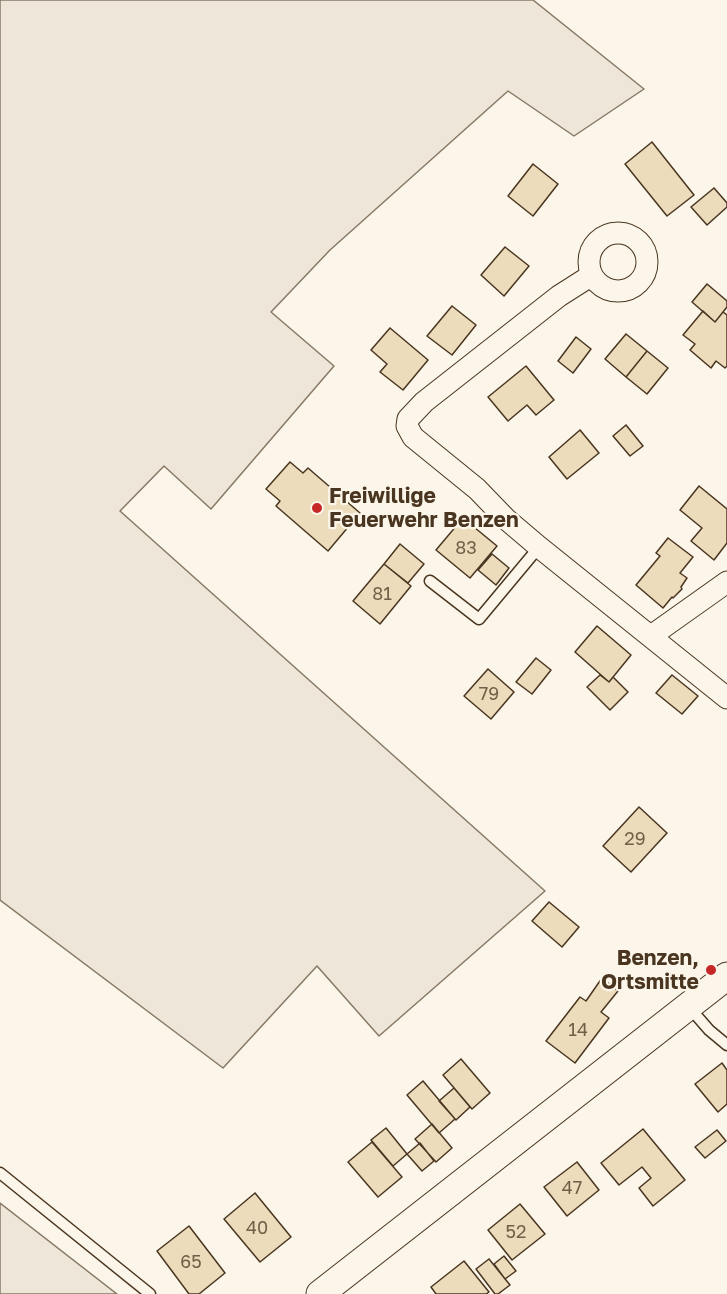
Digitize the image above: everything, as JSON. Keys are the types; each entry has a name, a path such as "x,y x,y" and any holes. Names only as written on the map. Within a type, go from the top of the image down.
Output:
{"street":[{"path":"592,275 559,296 424,402 408,419 407,426 413,437 477,489 506,519 727,698"},
{"path":"651,636 727,582"},
{"path":"320,1294 727,976"}],"lane":[{"path":"430,581 479,619 539,547"},
{"path":"688,1007 709,1030 727,1045"},
{"path":"0,1173 150,1294"}],"shaded area":[{"path":"0,0 533,0 644,89 574,136 508,91 330,250 271,312 334,366 211,509 164,466 120,511 545,891 379,1036 317,966 223,1068 0,900"},
{"path":"0,1203 117,1294 0,1294"}],"building":[{"path":"652,142 694,195 667,216 625,164"},
{"path":"533,164 558,184 533,216 508,196"},
{"path":"714,188 727,203 727,207 707,225 691,207"},
{"path":"505,247 529,266 504,296 481,275"},
{"path":"707,284 727,301 727,307 715,322 692,302"},
{"path":"452,306 476,325 452,355 427,336"},
{"path":"703,311 715,322 723,312 727,315 727,366 725,368 716,361 711,368 690,350 695,344 683,335"},
{"path":"390,328 428,360 403,390 380,372 387,364 371,350"},
{"path":"626,334 647,351 626,377 605,359"},
{"path":"576,337 591,349 573,373 558,361"},
{"path":"647,351 668,368 647,394 626,377"},
{"path":"526,366 554,400 536,415 527,405 508,421 488,397"},
{"path":"626,425 643,446 630,456 613,436"},
{"path":"580,430 599,453 567,479 549,457"},
{"path":"290,462 303,473 308,468 360,513 328,551 276,506 280,501 266,489"},
{"path":"699,486 727,509 727,543 714,560 691,541 702,528 680,510"},
{"path":"463,518 497,546 470,578 436,550"},
{"path":"668,538 693,557 680,573 687,578 682,589 663,608 636,585 660,556 656,553"},
{"path":"400,544 424,564 408,583 384,564"},
{"path":"492,554 509,568 496,585 478,570"},
{"path":"384,564 411,586 380,624 353,601"},
{"path":"597,626 631,655 609,682 575,652"},
{"path":"536,658 551,670 532,694 516,682"},
{"path":"488,669 514,692 491,719 464,696"},
{"path":"600,675 609,682 613,677 628,692 610,710 587,687"},
{"path":"672,675 698,696 682,714 656,693"},
{"path":"639,807 667,833 631,872 603,846"},
{"path":"549,902 579,927 562,947 532,921"},
{"path":"602,978 618,991 601,1012 609,1018 575,1063 546,1041 580,997 586,1001"},
{"path":"461,1059 490,1093 472,1109 443,1075"},
{"path":"722,1063 727,1070 727,1104 718,1112 695,1084"},
{"path":"423,1081 455,1119 439,1133 407,1095"},
{"path":"454,1088 470,1107 456,1120 439,1101"},
{"path":"432,1124 452,1148 436,1162 415,1139"},
{"path":"386,1128 407,1154 393,1166 371,1140"},
{"path":"643,1129 685,1180 653,1206 639,1188 651,1178 642,1167 619,1185 601,1163"},
{"path":"717,1130 726,1141 705,1158 695,1147"},
{"path":"372,1142 402,1177 378,1197 348,1162"},
{"path":"420,1143 434,1161 422,1171 407,1154"},
{"path":"577,1162 599,1190 567,1216 544,1187"},
{"path":"255,1193 291,1237 260,1262 224,1219"},
{"path":"520,1204 545,1234 512,1260 488,1230"},
{"path":"189,1226 225,1273 199,1294 189,1294 157,1251"},
{"path":"504,1256 516,1271 505,1279 494,1264"},
{"path":"489,1259 510,1285 498,1294 495,1294 476,1269"},
{"path":"464,1261 489,1292 486,1294 436,1294 431,1287"}],"place":[{"name":"Freiwillige Feuerwehr Benzen","path":"317,508"},
{"name":"Benzen, Ortsmitte","path":"711,970"}]}
